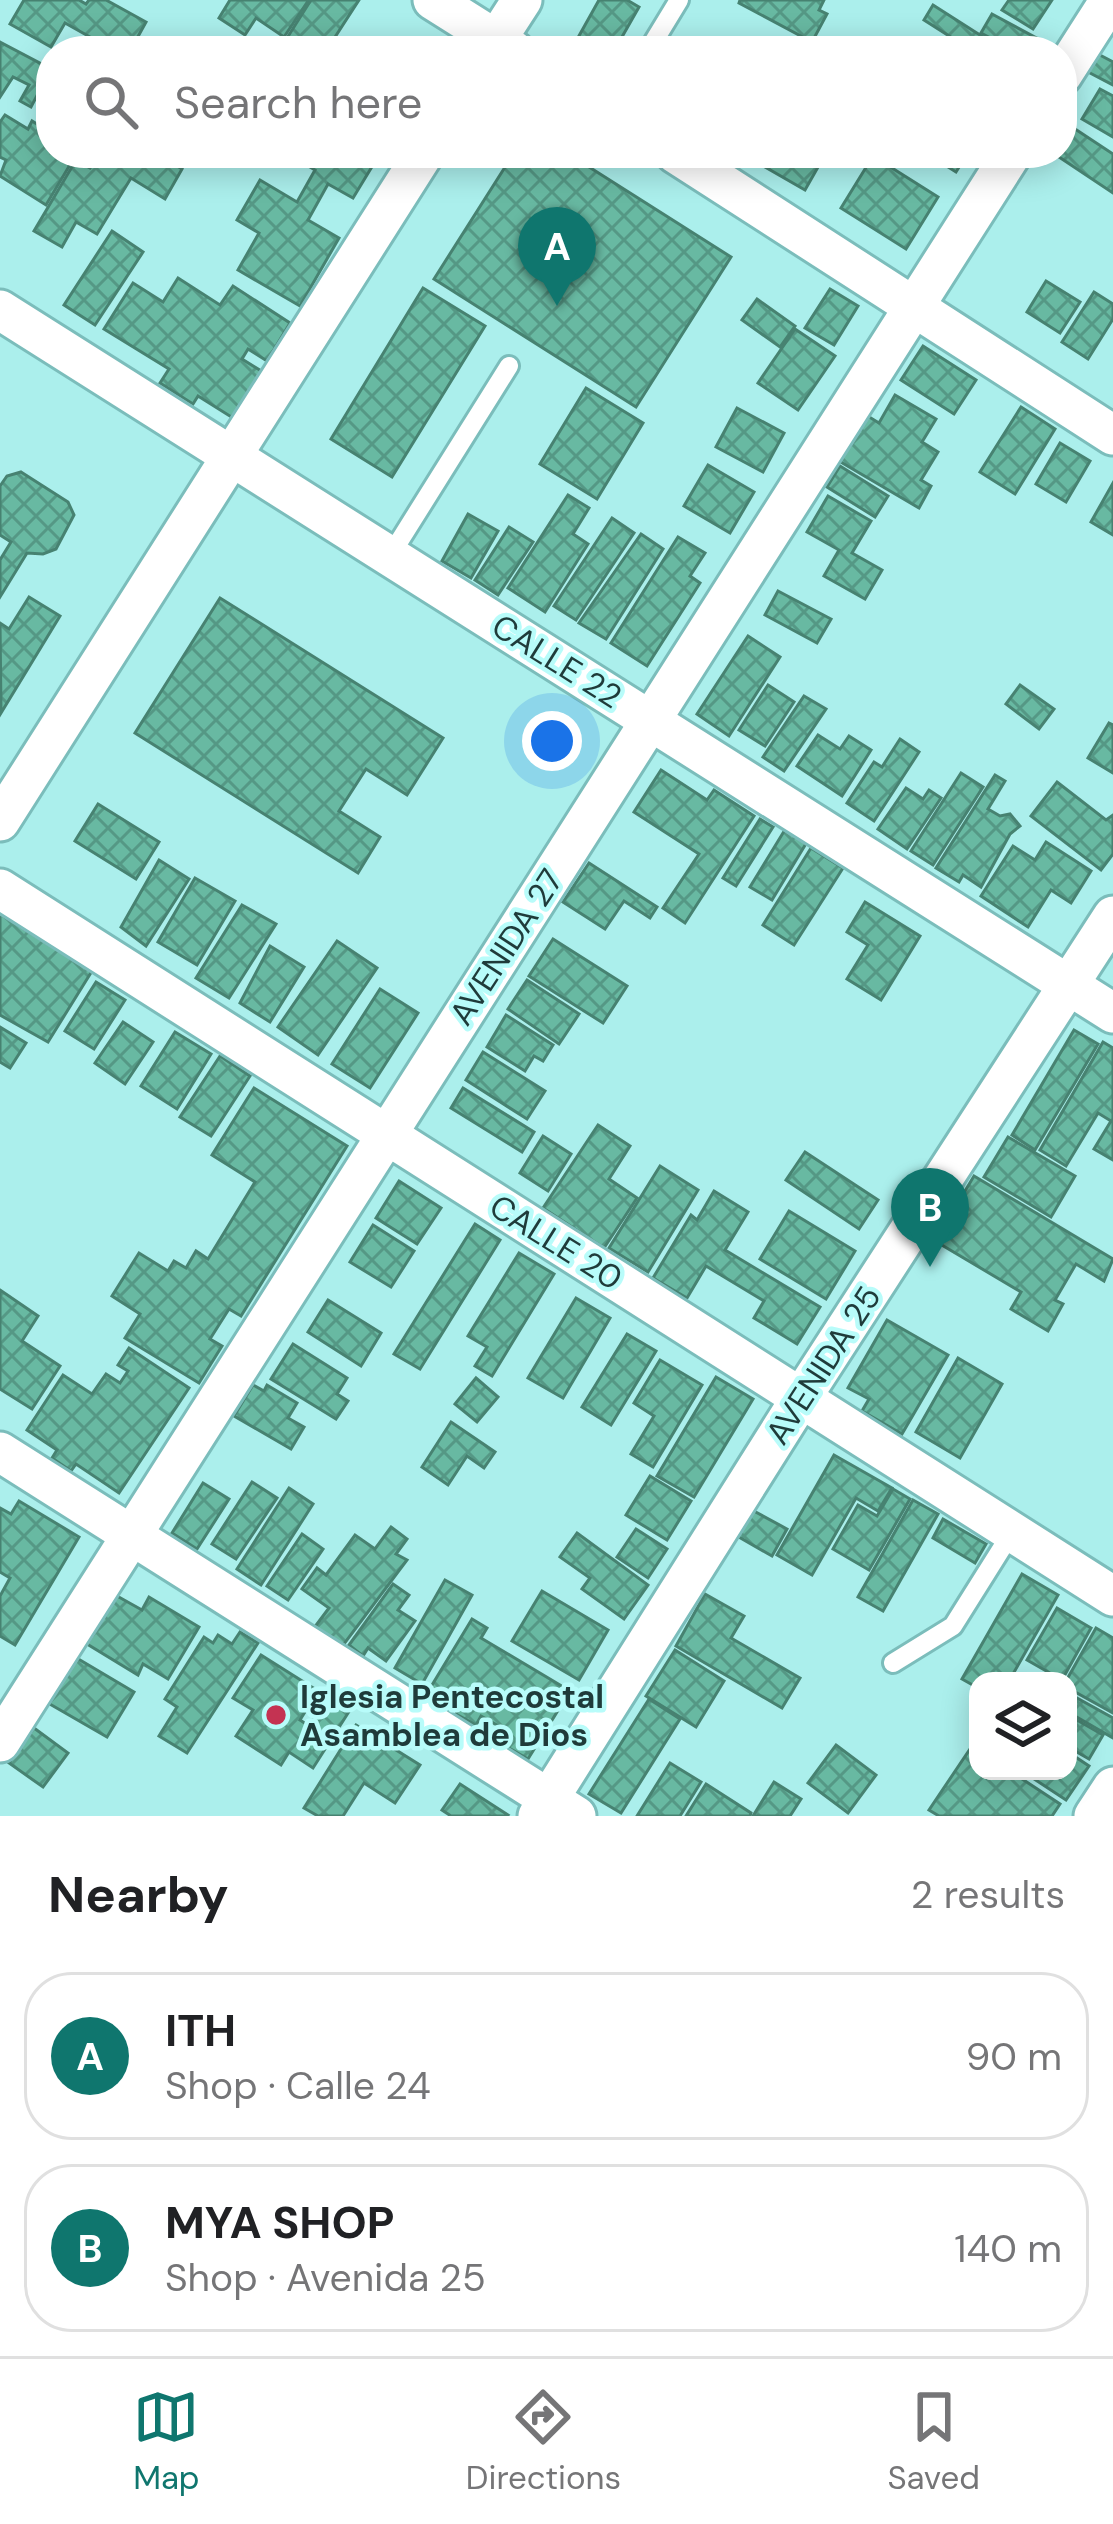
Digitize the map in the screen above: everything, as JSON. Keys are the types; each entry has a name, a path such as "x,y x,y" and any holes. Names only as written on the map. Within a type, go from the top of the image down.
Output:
{"street":[{"path":"433,0 484,36"},
{"path":"505,36 522,0"},
{"path":"1077,52 1110,0"},
{"path":"0,821 414,168"},
{"path":"699,168 1113,435"},
{"name":"AVENIDA 27","path":"0,1742 1002,168"},
{"name":"CALLE 22","path":"0,310 1113,1013"},
{"name":"CALLE 20","path":"0,889 1113,1596"},
{"name":"AVENIDA 25","path":"554,1810 801,1398 1113,916"},
{"path":"0,1452 554,1810"},
{"path":"1094,1816 1113,1786"}],"lane":[{"path":"657,36 679,0"},
{"path":"390,556 509,366"},
{"path":"893,1663 953,1626 1012,1532"}],"building":[{"path":"24,0 86,4 106,0 146,22 138,36 88,36 65,23 57,36 36,39 10,24"},
{"path":"230,0 308,1 285,36 256,18 245,35 219,18"},
{"path":"311,0 359,0 336,36 288,36"},
{"path":"599,0 627,0 639,7 623,36 579,36"},
{"path":"824,0 819,10 827,14 815,36 801,36 739,3"},
{"path":"1009,0 1052,0 1033,29 1002,10"},
{"path":"933,5 982,36 949,36 924,20"},
{"path":"992,14 1033,36 987,36 981,33"},
{"path":"0,42 36,61 36,98 31,107 20,101 29,85 13,77 0,97"},
{"path":"1098,54 1113,62 1113,85 1088,72"},
{"path":"1100,89 1113,96 1113,137 1082,119"},
{"path":"5,115 28,129 32,121 36,124 36,168 68,168 46,205 0,176 6,160 0,157 0,122"},
{"path":"1077,130 1113,154 1113,193 1076,168"},
{"path":"71,168 182,169 165,199 131,178 97,234 76,222 62,247 34,231"},
{"path":"312,168 371,168 353,198 328,184 308,220 339,238 300,306 238,270 259,233 237,220 260,180 297,202 315,170"},
{"path":"504,168 591,168 731,257 636,407 434,279"},
{"path":"767,168 817,168 805,190"},
{"path":"866,168 892,168 938,197 906,249 841,208"},
{"path":"112,231 143,252 95,325 64,305"},
{"path":"178,278 220,305 233,286 290,323 267,361 248,349 242,359 263,372 233,418 198,396 193,404 160,383 169,369 104,329 133,283 163,302"},
{"path":"1046,281 1080,302 1060,333 1027,312"},
{"path":"423,288 485,326 392,477 331,439"},
{"path":"830,289 858,306 834,345 805,328"},
{"path":"1094,292 1113,304 1113,319 1088,359 1062,342"},
{"path":"757,299 795,326 780,347 742,320"},
{"path":"795,329 835,356 798,410 758,383"},
{"path":"923,346 976,380 954,414 901,380"},
{"path":"586,388 643,423 597,499 540,464"},
{"path":"895,395 936,419 922,442 938,452 921,480 931,486 919,508 839,461 866,415 879,423"},
{"path":"1021,407 1055,429 1015,494 980,472"},
{"path":"737,408 784,433 763,472 716,447"},
{"path":"1060,443 1090,461 1066,502 1036,484"},
{"path":"708,465 754,492 730,533 684,506"},
{"path":"840,466 888,496 875,517 827,487"},
{"path":"21,472 68,502 74,515 56,549 27,553 0,597 0,560 11,542 0,535 0,486 7,476"},
{"path":"1113,483 1113,535 1091,522"},
{"path":"568,495 589,508 573,534 588,544 545,612 508,588"},
{"path":"828,496 871,521 852,553 882,570 865,599 824,576 839,550 807,532"},
{"path":"468,514 498,531 471,578 442,561"},
{"path":"612,518 634,533 576,620 554,606"},
{"path":"509,527 533,542 498,595 475,580"},
{"path":"641,534 663,549 606,639 579,623"},
{"path":"678,537 705,553 690,576 700,583 647,666 611,643"},
{"path":"778,591 831,619 817,643 765,615"},
{"path":"29,597 60,616 1,713 0,623 9,629"},
{"path":"220,598 443,738 407,795 366,769 339,811 380,837 358,873 135,733"},
{"path":"748,636 780,657 729,736 697,714"},
{"path":"768,685 794,702 765,746 739,730"},
{"path":"1020,685 1054,709 1039,729 1006,704"},
{"path":"804,696 826,709 784,771 763,757"},
{"path":"1109,723 1113,725 1113,773 1088,758"},
{"path":"818,735 840,749 849,736 871,750 842,796 797,766"},
{"path":"900,739 919,752 874,821 847,803 874,762 882,767"},
{"path":"661,770 707,800 714,790 754,816 685,923 663,908 699,854 634,812"},
{"path":"961,773 983,787 933,865 911,851"},
{"path":"995,775 1005,781 988,809 1000,816 1010,814 1020,826 1010,834 981,887 963,875 959,882 936,868"},
{"path":"1057,782 1106,820 1113,815 1113,854 1101,870 1031,816"},
{"path":"906,788 923,799 929,790 941,798 907,849 878,829"},
{"path":"98,804 159,842 136,879 75,841"},
{"path":"760,819 773,827 736,886 723,878"},
{"path":"786,828 807,842 772,900 750,887"},
{"path":"1046,842 1091,871 1071,903 1051,890 1028,927 981,896 1013,846 1035,860"},
{"path":"811,848 843,868 794,945 763,925"},
{"path":"159,860 189,879 146,946 121,927"},
{"path":"589,863 657,907 650,918 624,901 605,929 563,902"},
{"path":"195,878 235,901 197,965 158,942"},
{"path":"865,902 920,936 881,1000 847,979 868,945 847,932"},
{"path":"242,905 276,924 229,998 196,978"},
{"path":"0,914 92,971 48,1042 0,1015"},
{"path":"553,939 627,986 603,1023 529,976"},
{"path":"337,941 377,968 318,1055 278,1027"},
{"path":"270,946 304,967 270,1022 240,1003"},
{"path":"527,980 579,1014 559,1044 508,1009"},
{"path":"96,982 125,1000 94,1049 65,1031"},
{"path":"380,989 418,1013 370,1088 332,1064"},
{"path":"506,1015 553,1045 543,1061 534,1056 525,1071 487,1047"},
{"path":"123,1022 153,1042 125,1084 95,1063"},
{"path":"0,1027 26,1043 10,1068 0,1062"},
{"path":"1074,1030 1098,1044 1035,1150 1012,1135"},
{"path":"175,1032 211,1054 177,1109 141,1086"},
{"path":"1103,1042 1113,1048 1113,1160 1094,1149 1111,1121 1098,1113 1066,1166 1040,1150"},
{"path":"483,1052 545,1091 527,1119 466,1080"},
{"path":"220,1056 250,1076 211,1136 180,1117"},
{"path":"254,1088 347,1146 241,1316 229,1309 210,1339 222,1346 199,1383 125,1338 140,1314 112,1296 139,1253 168,1271 174,1261 186,1268 196,1251 208,1259 255,1182 212,1155"},
{"path":"463,1088 534,1132 522,1152 451,1108"},
{"path":"598,1125 630,1146 609,1179 637,1198 604,1248 543,1208"},
{"path":"543,1136 571,1154 548,1191 520,1173"},
{"path":"1008,1137 1075,1176 1051,1217 984,1177"},
{"path":"805,1152 878,1200 859,1229 786,1180"},
{"path":"660,1166 698,1190 648,1272 609,1248"},
{"path":"974,1176 1113,1259 1104,1281 1076,1264 1055,1300 1063,1304 1048,1331 1011,1309 1021,1292 935,1241"},
{"path":"399,1181 441,1208 417,1244 376,1218"},
{"path":"714,1191 748,1212 725,1250 820,1307 797,1344 754,1318 764,1301 706,1266 687,1298 653,1278 691,1215 697,1220"},
{"path":"789,1211 855,1251 826,1299 760,1259"},
{"path":"475,1224 500,1240 420,1369 394,1354"},
{"path":"373,1225 414,1251 391,1287 350,1262"},
{"path":"519,1253 554,1274 492,1376 475,1366 487,1347 468,1336"},
{"path":"0,1290 38,1316 22,1341 60,1366 32,1409 0,1389"},
{"path":"576,1298 610,1318 563,1398 528,1378"},
{"path":"328,1300 381,1333 361,1366 308,1332"},
{"path":"887,1320 948,1355 902,1434 862,1411 869,1399 848,1388"},
{"path":"627,1334 656,1351 611,1425 582,1407"},
{"path":"293,1344 347,1378 337,1394 348,1401 336,1419 271,1379"},
{"path":"129,1348 189,1388 119,1493 76,1464 71,1471 52,1458 57,1450 27,1430 63,1375 92,1394 106,1374 120,1383 128,1371 118,1365"},
{"path":"958,1358 1002,1384 960,1458 916,1432"},
{"path":"660,1360 702,1385 653,1467 631,1454 654,1416 634,1403"},
{"path":"716,1377 753,1399 694,1497 657,1476"},
{"path":"476,1378 498,1397 477,1422 455,1404"},
{"path":"253,1385 264,1391 267,1385 297,1403 288,1418 304,1427 291,1449 234,1416"},
{"path":"451,1422 495,1452 484,1468 467,1456 448,1485 422,1467"},
{"path":"834,1455 892,1488 878,1511 856,1498 812,1575 777,1555"},
{"path":"650,1476 691,1501 667,1540 626,1515"},
{"path":"252,1482 277,1498 236,1559 212,1544"},
{"path":"203,1483 229,1499 197,1549 172,1533"},
{"path":"289,1488 313,1504 261,1585 237,1569"},
{"path":"893,1489 910,1499 869,1570 833,1549 858,1505 877,1516"},
{"path":"913,1500 938,1514 883,1611 858,1597"},
{"path":"19,1501 79,1537 15,1645 0,1636 0,1596 10,1578 0,1572 0,1508 11,1514"},
{"path":"752,1510 787,1529 772,1556 737,1536"},
{"path":"943,1519 986,1544 975,1563 933,1538"},
{"path":"391,1527 407,1539 396,1554 407,1560 338,1652 311,1632 329,1608 302,1589 317,1568 326,1575 355,1535 375,1549"},
{"path":"636,1529 667,1549 648,1578 617,1557"},
{"path":"577,1533 648,1585 624,1619 582,1589 590,1578 560,1557"},
{"path":"302,1534 323,1549 288,1600 267,1586"},
{"path":"1022,1574 1058,1595 1014,1672 969,1672 969,1683 962,1679"},
{"path":"445,1580 472,1595 422,1684 395,1668"},
{"path":"393,1584 409,1595 398,1610 415,1621 386,1661 368,1648 363,1656 349,1645"},
{"path":"542,1591 608,1630 579,1680 512,1641"},
{"path":"705,1594 744,1616 731,1638 800,1678 782,1708 676,1646"},
{"path":"117,1596 142,1610 149,1597 199,1627 168,1679 143,1664 138,1675 87,1644"},
{"path":"1057,1608 1091,1628 1066,1672 1048,1672 1027,1660"},
{"path":"472,1619 487,1628 481,1638 570,1691 528,1759 502,1744 509,1732 481,1716 476,1725 429,1690"},
{"path":"1096,1628 1113,1638 1113,1713 1077,1693 1077,1672 1071,1672"},
{"path":"240,1632 258,1643 187,1753 159,1736 177,1707 165,1699 204,1637 213,1643 218,1635 232,1644"},
{"path":"675,1650 724,1681 696,1727 646,1696"},
{"name":"Iglesia Pentecostal Asamblea de Dios","path":"261,1655 318,1691 300,1720 309,1726 328,1696 350,1710 313,1768 289,1752 281,1765 236,1736 253,1710 233,1698"},
{"path":"75,1657 134,1692 107,1737 48,1703"},
{"path":"1077,1698 1113,1718 1113,1738 1077,1717"},
{"path":"649,1699 680,1719 621,1813 589,1794"},
{"path":"1077,1720 1103,1735 1089,1759 1077,1752"},
{"path":"356,1725 420,1765 395,1803 364,1783 343,1816 318,1816 304,1808"},
{"path":"34,1728 68,1753 43,1787 9,1763"},
{"path":"836,1745 876,1775 848,1813 808,1783"},
{"path":"969,1750 969,1780 1024,1780 1060,1804 1052,1816 939,1816 929,1810"},
{"path":"1077,1758 1089,1766 1066,1800 1036,1780 1077,1780"},
{"path":"670,1763 701,1782 680,1816 637,1816"},
{"path":"774,1782 801,1799 790,1816 753,1816"},
{"path":"460,1784 508,1815 451,1816 442,1810"},
{"path":"706,1784 751,1813 750,1816 686,1816"}],"place":[{"name":"ITH","path":"557,306"},
{"name":"MYA SHOP","path":"930,1267"},
{"name":"Iglesia Pentecostal Asamblea de Dios","path":"276,1715"}]}
